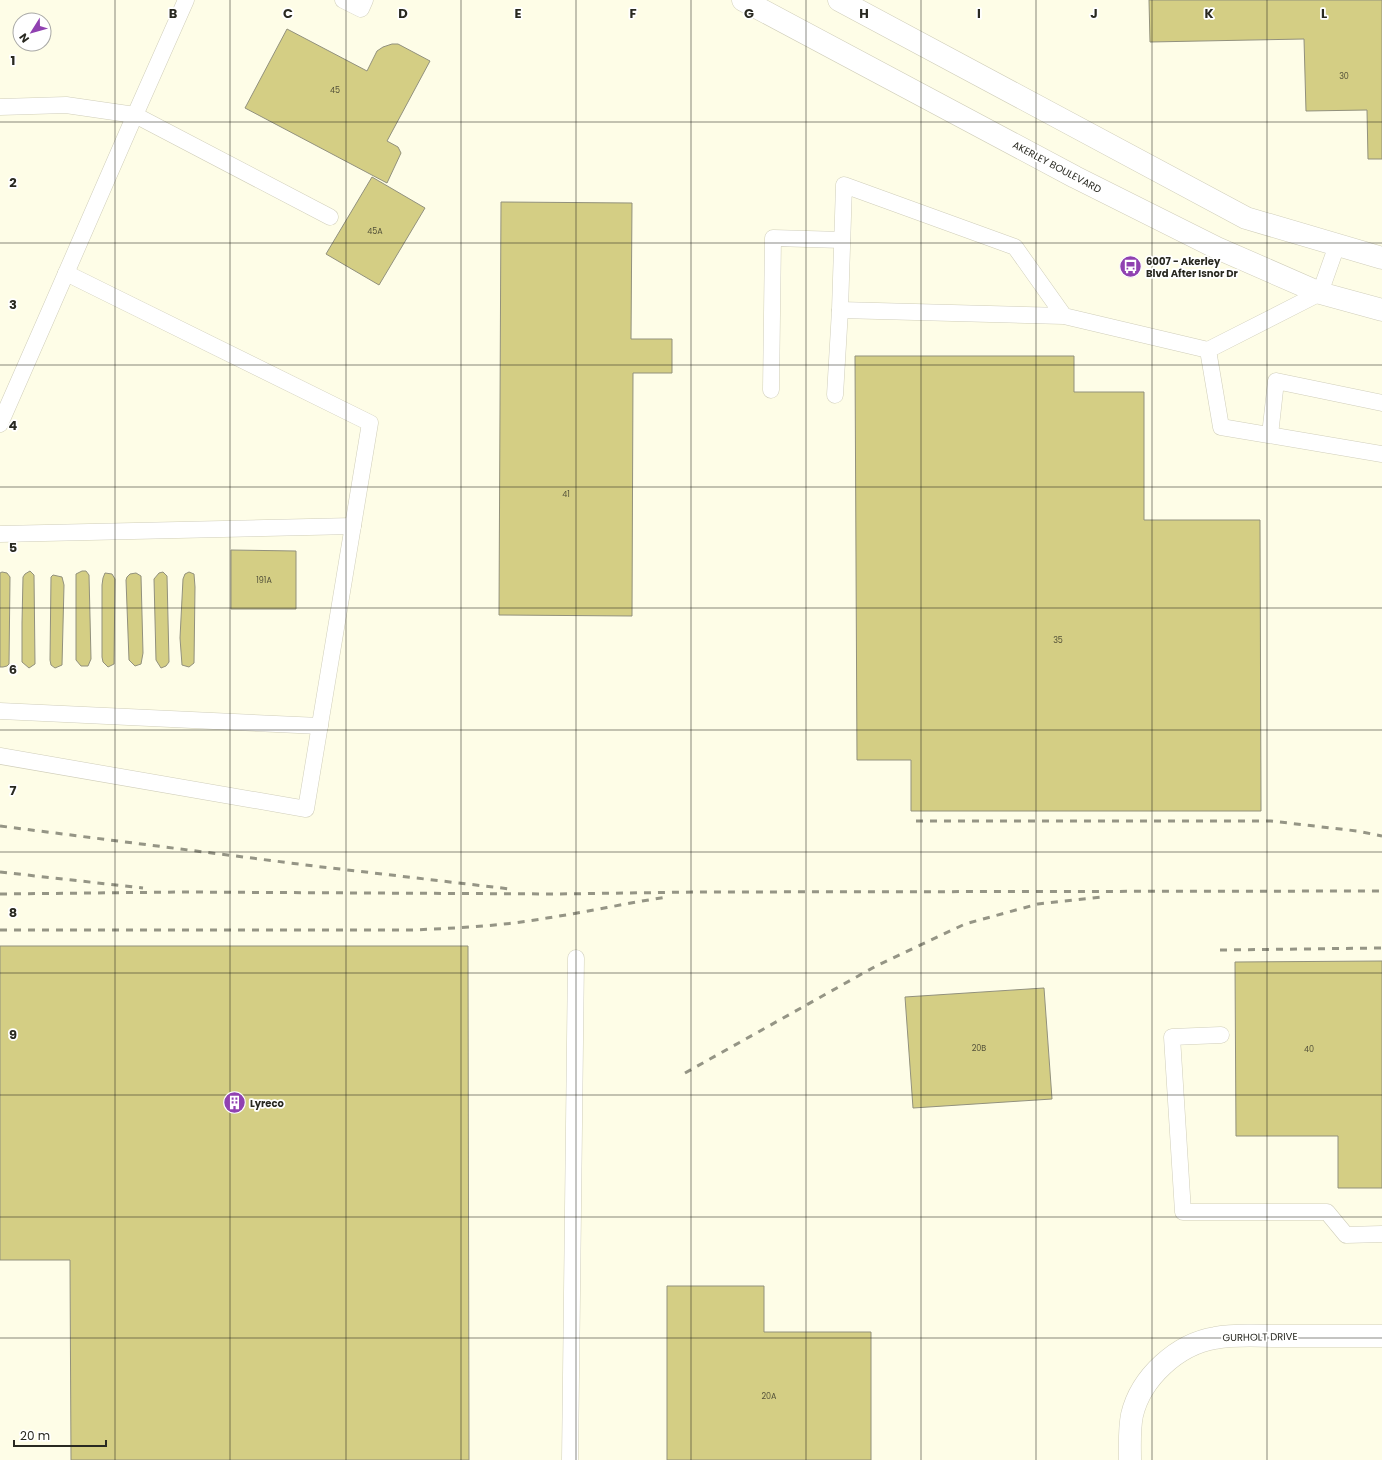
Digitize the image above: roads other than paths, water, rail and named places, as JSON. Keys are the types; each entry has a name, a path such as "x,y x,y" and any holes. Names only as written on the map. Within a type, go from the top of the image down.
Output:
{"main road":[{"name":"AKERLEY BOULEVARD","path":"743,0 1076,177 1217,248 1320,293 1382,310"},
{"path":"839,0 1246,218 1382,258"},
{"name":"GURHOLT DRIVE","path":"1130,1460 1132,1415 1138,1399 1151,1378 1169,1359 1190,1345 1215,1338 1382,1336"}],"lane":[{"path":"0,424 186,0"},
{"path":"343,0 361,9 365,0"},
{"path":"0,107 66,105 135,115 330,217"},
{"path":"835,395 840,310 844,186 1015,247 1064,316"},
{"path":"771,390 773,238 842,240"},
{"path":"840,310 1064,316 1208,350 1320,293 1337,245"},
{"path":"0,756 306,809 370,423 66,273"},
{"path":"1208,350 1221,427 1382,454"},
{"path":"1270,435 1276,381 1382,403"},
{"path":"0,534 353,526"},
{"path":"0,711 320,726"},
{"path":"570,1460 576,958"},
{"path":"1221,1035 1172,1037 1183,1212 1327,1212 1346,1235 1382,1234"}],"railway":[{"path":"916,821 1271,821 1357,831 1382,836"},
{"path":"0,826 314,866 510,889"},
{"path":"0,872 143,888"},
{"path":"0,894 181,892 556,894 697,892 1382,891"},
{"path":"0,930 413,930 497,925 530,921 667,897"},
{"path":"685,1073 876,966 965,924 1038,904 1102,897"},
{"path":"1220,950 1382,948"}],"place":[{"name":"6007 - Akerley Blvd After Isnor Dr","path":"1130,267"},
{"name":"Lyreco","path":"234,1103"}]}
